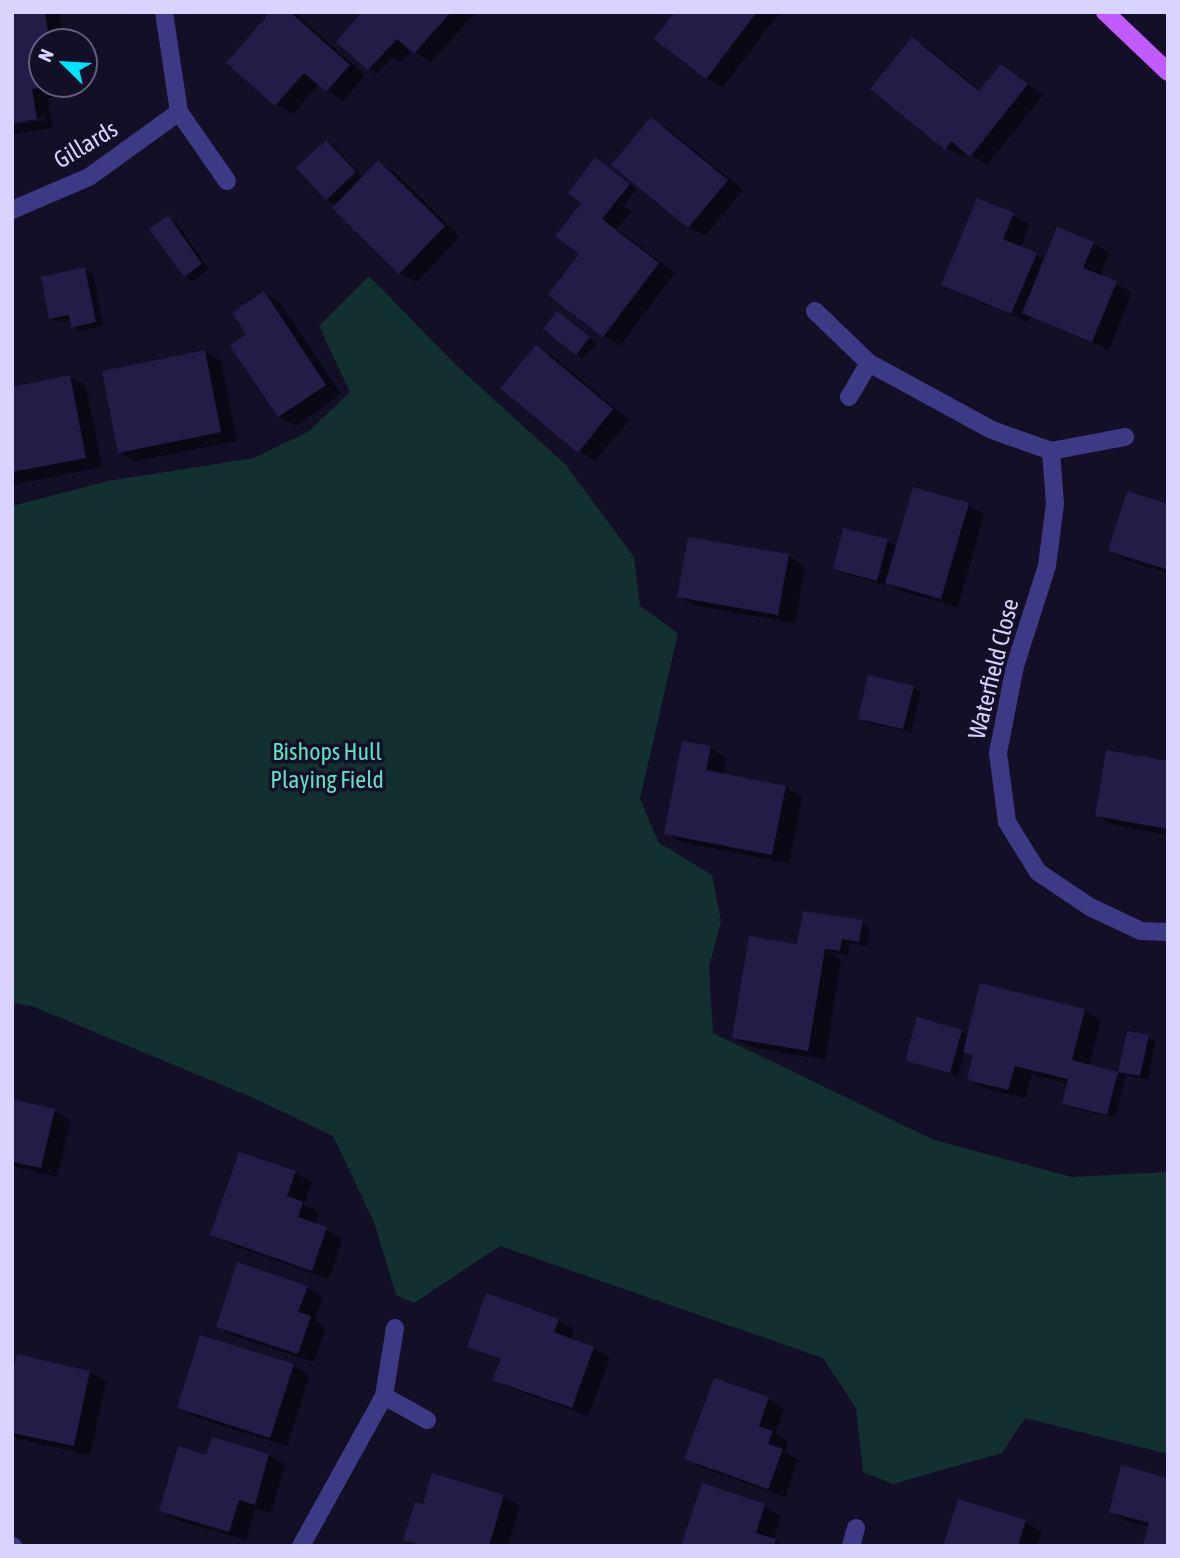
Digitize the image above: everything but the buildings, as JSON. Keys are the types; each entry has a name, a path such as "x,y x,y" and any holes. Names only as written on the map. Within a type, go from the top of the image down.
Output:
{"main road":[{"path":"1105,12 1168,72"}],"street":[{"path":"164,12 179,112 227,181"},
{"name":"Gillards","path":"12,209 89,177 179,112"},
{"path":"815,311 869,363 992,430 1051,451 1125,438"},
{"path":"849,397 869,363"},
{"name":"Waterfield Close","path":"1051,451 1055,504 1047,566 1015,666 998,753 1007,822 1038,872 1090,908 1141,931 1168,932"},
{"path":"301,1546 384,1396 395,1328"},
{"path":"384,1396 427,1420"},
{"path":"851,1546 856,1528"}],"green space":[{"name":"Bishops Hull Playing Field","path":"369,276 456,365 565,464 634,557 640,606 678,633 640,799 659,843 712,875 721,921 709,967 713,1033 934,1140 1072,1177 1168,1172 1168,1454 1025,1418 1002,1453 893,1484 863,1472 856,1408 823,1358 500,1246 414,1303 396,1295 374,1222 333,1136 251,1097 32,1006 12,1003 12,506 108,481 254,458 309,431 350,392 319,326"}]}
